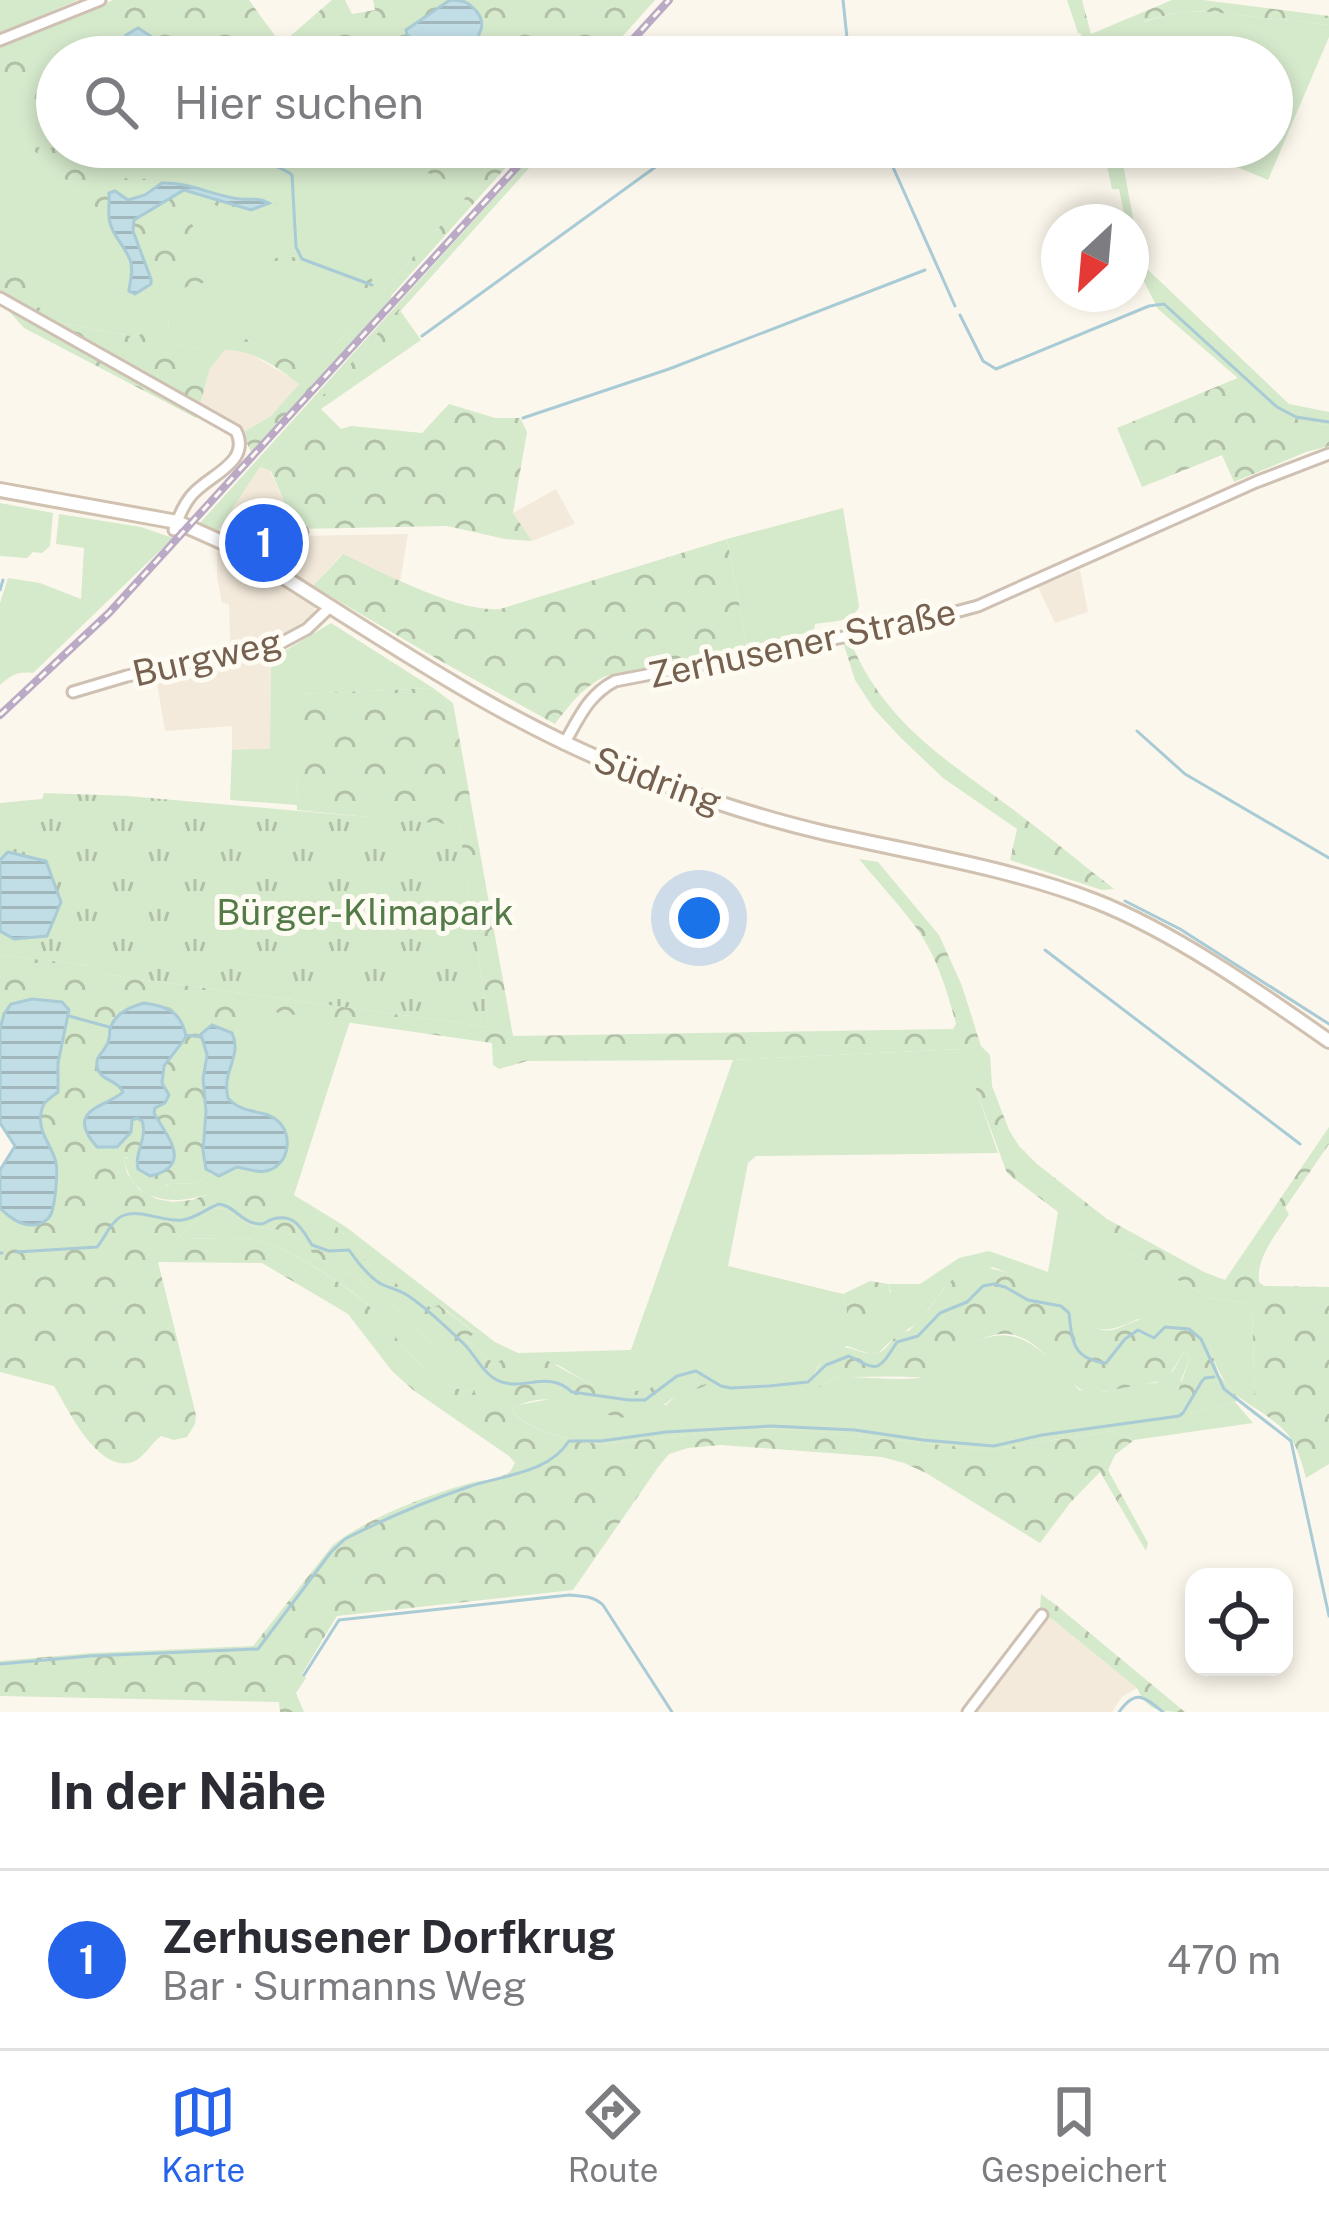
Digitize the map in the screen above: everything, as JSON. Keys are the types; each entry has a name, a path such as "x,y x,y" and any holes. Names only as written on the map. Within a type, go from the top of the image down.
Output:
{"main road":[{"name":"Südring","path":"0,490 211,536 504,712 564,744 647,778 760,817 1013,874 1094,901 1167,935 1329,1041"}],"street":[{"path":"0,40 100,0"},
{"path":"0,298 236,431 241,441 239,454 192,495 175,526"},
{"name":"Zerhusener Straße","path":"564,744 587,702 615,681 978,607 1329,454"},
{"path":"258,561 274,543 302,532"},
{"name":"Burgweg","path":"73,692 281,643 332,607"},
{"path":"968,1712 1042,1615"}],"shaded area":[{"path":"242,349 300,383 271,416 242,433 200,404 210,368 225,350"},
{"path":"260,467 270,471 296,536 408,534 400,582 342,554 313,586 315,611 297,627 271,638 270,750 232,750 232,726 165,731 156,661 230,643 229,604 222,603 217,577 217,532"},
{"path":"556,489 575,524 532,541 513,513"},
{"path":"1080,570 1088,612 1055,623 1038,587"},
{"path":"1043,1617 1052,1619 1137,1688 1122,1697 1112,1712 972,1712"}],"green space":[{"path":"0,0 78,0 0,33"},
{"path":"114,0 225,36 36,36 36,168 418,168 473,189 325,357 295,364 246,339 205,350 169,343 169,323 136,337 58,322 0,290 0,46"},
{"path":"114,0 249,0 275,36 149,36 138,29 118,36 95,7"},
{"path":"332,0 345,0 352,14 375,10 373,0 450,0 406,30 412,36 290,36"},
{"path":"463,0 655,0 623,36 476,36 481,21"},
{"path":"1067,0 1082,0 1091,34 1172,0 1329,16 1329,25 1183,11 1109,36 1078,33"},
{"path":"1183,11 1212,12 1329,25 1329,37 1293,121 1293,36 1106,36"},
{"path":"17,41 36,73 36,101 28,95 0,98 0,48"},
{"path":"53,168 94,168 128,179 156,177 176,183 139,197 109,194 107,217"},
{"path":"416,168 505,168 252,454 242,433 271,416 299,384 274,366 255,356 225,350 210,368 196,418 24,328 0,295 0,253 7,253 31,280 33,303 58,322 136,337 151,329 159,312 168,315 170,343 205,350 211,343 246,339 295,363 304,354 325,357 472,190"},
{"path":"521,168 529,168 260,467 217,532 199,524"},
{"path":"1108,168 1124,168 1130,204 1122,204 1119,189 1112,189"},
{"path":"1239,168 1273,168 1268,180"},
{"path":"184,190 264,207 276,204 266,213 247,218 201,198 191,201 191,223 199,235 183,267 191,272 304,258 348,268 372,279 374,286 366,290 326,273 307,271 233,275 175,290 151,279 133,220"},
{"path":"1149,271 1289,404 1329,412 1329,425 1278,413 1158,309 1149,291"},
{"path":"399,309 421,340 321,409 341,429 422,433 449,404 495,418 520,418 527,432 513,513 532,541 447,526 296,529 271,471 260,467"},
{"path":"1240,377 1279,411 1329,425 1329,446 1234,482 1222,455 1142,487 1117,428"},
{"path":"0,503 53,513 50,546 27,558 0,556"},
{"path":"843,508 859,606 856,612 815,624 814,631 747,646 727,539"},
{"path":"59,514 141,527 173,538 33,673 15,674 0,685 0,603 8,578 40,583 81,599 84,548 56,544"},
{"path":"727,539 747,646 606,676 584,690 555,724 313,586 343,554 442,598 500,609"},
{"path":"331,623 433,688 300,694 297,805 230,800 232,750 270,749 271,654"},
{"path":"851,643 881,696 919,737 1114,889 1102,890 1010,860 1017,829 943,778 874,709 855,680 844,645"},
{"path":"433,688 453,703 513,1036 953,1029 956,1024 949,998 929,948 859,859 878,862 939,935 981,1046 990,1055 992,1086 1019,1146 1107,1219 1225,1280 1329,1127 1329,1144 1285,1208 1289,1214 1268,1247 1259,1282 1264,1286 1329,1287 1329,1464 1306,1478 1290,1437 1255,1408 1252,1304 1210,1298 1058,1212 1007,1173 961,1049 733,1060 527,1061 499,1069 493,1065 492,1043 260,1010 249,1029 232,1033 218,1026 201,1038 204,1150 211,1174 196,1184 157,1188 143,1181 132,1158 126,1157 127,1173 139,1189 173,1202 211,1193 261,1193 295,1203 337,1227 371,1266 431,1308 439,1305 475,1333 466,1339 493,1363 546,1360 590,1384 635,1391 649,1390 666,1372 695,1369 708,1374 710,1383 643,1417 610,1415 547,1399 511,1409 527,1423 565,1438 601,1444 755,1428 990,1450 1112,1431 1134,1440 1115,1455 1108,1470 1148,1543 1146,1551 1100,1472 1040,1543 926,1473 882,1457 721,1445 688,1448 669,1454 659,1466 573,1590 337,1616 302,1674 306,1678 296,1693 304,1712 280,1712 279,1702 0,1696 0,1661 253,1646 345,1536 420,1500 505,1475 515,1463 413,1390 392,1371 348,1314 262,1263 158,1262 195,1424 187,1437 161,1436 133,1462 120,1463 96,1449 54,1386 0,1372 0,1208 31,1225 44,1222 51,1213 56,1163 41,1117 58,1084 69,1009 62,1002 21,1000 4,1014 0,1029 0,955 87,965 104,974 489,1027 459,826 297,810 299,694","holes":["144,1003 169,1008 186,1036 161,1073 165,1090 154,1113 172,1149 157,1175 144,1174 137,1155 144,1135 142,1121 132,1120 131,1132 93,1144 86,1120 93,1108 123,1092 119,1083 97,1068 119,1014","222,1208 252,1226 292,1235 315,1256 354,1276 413,1322 436,1352 475,1385 473,1393 427,1370 361,1299 289,1253 256,1241 179,1236 212,1209"]},
{"name":"Bürger-Klimapark","path":"44,793 459,825 489,1027 104,974 87,965 0,955 0,803 42,799"},
{"path":"260,1010 350,1021 294,1195 346,1227 495,1342 518,1353 631,1350 733,1060 962,1049 998,1153 756,1156 748,1163 728,1266 843,1294 848,1316 891,1292 888,1284 920,1284 959,1258 989,1251 1048,1272 1058,1212 1066,1212 1210,1298 1252,1304 1255,1408 1225,1381 1209,1344 1138,1319 1109,1329 1094,1327 1077,1301 993,1267 944,1288 918,1323 878,1353 847,1346 819,1364 811,1381 821,1386 844,1377 922,1378 946,1368 985,1338 1001,1335 1016,1337 1043,1353 1079,1390 1103,1392 1156,1383 1173,1371 1184,1352 1190,1358 1181,1380 1190,1413 1235,1402 1253,1423 1134,1440 1112,1431 990,1450 755,1428 601,1444 539,1429 511,1409 555,1398 596,1410 666,1405 677,1395 590,1384 558,1365 493,1363 465,1338 474,1332 440,1305 431,1309 371,1266 337,1227 211,1193 184,1200 158,1198 137,1186 129,1175 124,1160 130,1156 166,1186 196,1184 211,1174 219,1176 241,1166 265,1171 276,1120 239,1108 226,1091 234,1053 232,1033 249,1028"},
{"path":"222,1208 252,1226 292,1235 315,1256 354,1276 413,1322 436,1352 476,1385 473,1393 427,1370 361,1299 290,1253 256,1241 179,1236 212,1209"},
{"path":"977,1266 1069,1294 1089,1322 1102,1330 1146,1319 1189,1321 1209,1344 1219,1375 1239,1398 1186,1411 1179,1389 1190,1358 1184,1352 1166,1380 1090,1394 1032,1343 1009,1334 985,1338 928,1377 844,1377 817,1388 812,1385 823,1358 833,1349 881,1352 915,1325 956,1277"},
{"path":"870,1281 888,1284 889,1302 880,1312 848,1316 843,1294"},
{"path":"1041,1594 1185,1712 1151,1706 1137,1688 1052,1619 1043,1617"}],"water":[{"path":"450,0 468,3 482,24 477,36 409,36 406,30"},
{"path":"138,28 150,36 126,36"},
{"path":"162,183 269,203 251,210 184,190 134,220 133,231 151,279 151,284 135,294 129,291 130,260 110,223 109,193 115,191 128,200"},
{"path":"8,852 46,861 61,902 47,936 14,939 0,931 0,860"},
{"path":"32,999 62,1002 69,1010 58,1063 58,1092 44,1104 41,1114 56,1164 55,1197 49,1218 34,1225 11,1218 0,1208 0,1170 15,1146 0,1123 0,1029 11,1004"},
{"path":"144,1003 172,1012 186,1037 164,1066 162,1083 169,1095 154,1113 174,1157 164,1171 150,1176 138,1169 142,1121 132,1120 131,1132 117,1147 97,1147 84,1124 91,1111 123,1092 99,1072 97,1059 115,1020"},
{"path":"212,1025 232,1033 235,1041 228,1098 241,1108 274,1118 287,1137 283,1158 266,1171 237,1167 219,1176 206,1169 203,1079 207,1055 201,1034"}],"waterway":[{"path":"843,0 847,36"},
{"path":"279,168 292,175 296,247 302,259 372,285"},
{"path":"422,336 654,168"},
{"path":"893,168 955,306"},
{"path":"523,418 669,369 925,270"},
{"path":"960,315 983,361 996,369 1164,304 1277,407 1296,417 1329,422"},
{"path":"0,590 3,580"},
{"path":"1137,731 1185,774 1329,858"},
{"path":"1125,901 1180,929 1329,1024"},
{"path":"1045,950 1300,1144"},
{"path":"69,1016 109,1027"},
{"path":"186,1035 201,1037"},
{"path":"16,1252 97,1247 114,1222 129,1214 182,1220 219,1204 258,1224 287,1218 312,1245 329,1251 349,1250 376,1281 422,1306 496,1379 511,1384 555,1382 572,1392 629,1400 645,1400 677,1376 696,1371 731,1388 808,1382 826,1365 849,1356 876,1366 897,1342 918,1336 940,1313 994,1284 1028,1300 1061,1306 1069,1313 1076,1347 1095,1361 1106,1363 1138,1330 1154,1338 1165,1327 1189,1329 1201,1339 1224,1389 1291,1441 1329,1616"},
{"path":"0,1664 258,1649 345,1539 437,1498 537,1467 569,1441 771,1426 994,1446 1179,1416 1202,1381 1214,1377"},
{"path":"304,1675 339,1620 579,1596 603,1605 672,1712"},
{"path":"1119,1712 1135,1697 1163,1712"}],"railway":[{"path":"636,36 669,0"},
{"path":"0,715 109,613 516,168"}],"place":[{"name":"Zerhusener Dorfkrug","path":"264,543"}]}
